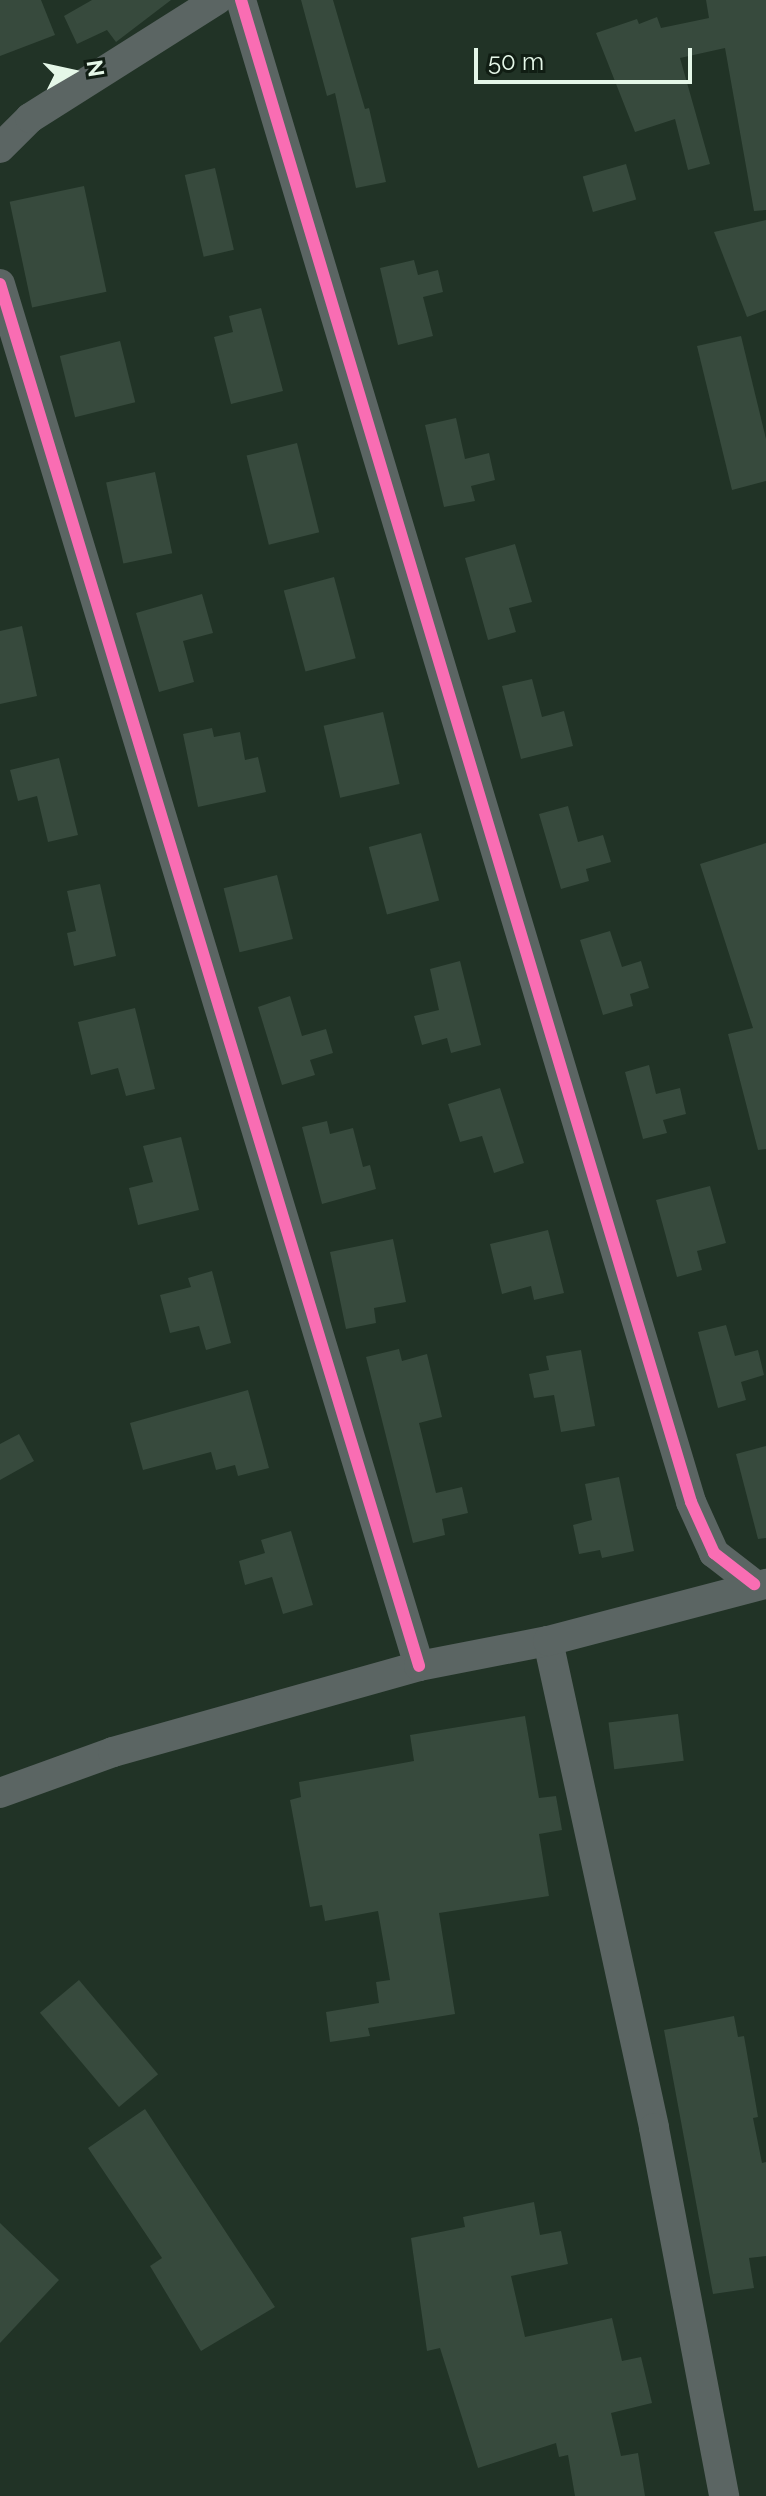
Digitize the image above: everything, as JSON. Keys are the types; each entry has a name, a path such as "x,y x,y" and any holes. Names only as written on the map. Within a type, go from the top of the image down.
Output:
{"street":[{"path":"4,133 217,0"},
{"path":"241,0 691,1502 714,1553 760,1584"},
{"path":"0,284 419,1666"},
{"path":"0,1793 113,1752 419,1666 548,1641 760,1584"},
{"path":"548,1641 657,2143 724,2496"}],"building":[{"path":"0,0 41,0 55,35 0,56"},
{"path":"92,0 171,0 116,42 107,30 77,44 64,16"},
{"path":"301,0 333,0 365,109 369,108 386,182 356,188 335,93 327,96"},
{"path":"706,0 766,0 766,210 754,211 725,48 680,58 710,164 688,170 675,119 635,132 596,33 637,19 639,24 657,17 661,28 709,18"},
{"path":"626,164 636,200 593,212 583,176"},
{"path":"215,168 234,250 204,257 185,175"},
{"path":"84,186 106,292 32,307 10,202"},
{"path":"766,220 766,310 747,317 714,232"},
{"path":"414,260 418,275 438,270 443,292 423,297 433,336 398,345 380,268"},
{"path":"261,308 283,391 231,404 214,337 233,332 229,316"},
{"path":"741,336 766,439 766,481 732,490 697,346"},
{"path":"120,341 135,402 75,417 60,356"},
{"path":"456,418 465,459 489,453 495,480 471,486 475,501 444,507 425,425"},
{"path":"297,443 319,532 269,545 247,456"},
{"path":"155,472 172,553 123,564 106,482"},
{"path":"515,544 532,602 509,608 516,632 488,640 465,558"},
{"path":"334,577 356,658 306,672 284,590"},
{"path":"202,594 213,633 183,641 194,682 159,692 136,613"},
{"path":"22,626 37,696 0,704 0,631"},
{"path":"532,679 542,717 564,711 573,746 521,759 502,686"},
{"path":"383,712 400,784 340,798 324,726"},
{"path":"212,728 214,737 240,732 245,760 258,757 266,792 198,807 183,734"},
{"path":"59,758 78,835 48,842 37,796 18,801 10,770"},
{"path":"568,806 578,842 603,835 611,862 586,869 589,881 561,889 539,814"},
{"path":"421,833 439,901 387,915 369,847"},
{"path":"766,843 766,1149 758,1150 728,1034 753,1028 700,864"},
{"path":"277,875 293,939 240,952 224,888"},
{"path":"100,884 116,956 74,966 67,933 76,931 67,891"},
{"path":"610,931 622,967 641,961 649,988 630,994 633,1006 603,1015 580,940"},
{"path":"460,961 481,1045 451,1053 447,1038 422,1045 414,1016 439,1010 430,969"},
{"path":"290,996 302,1036 326,1029 333,1053 310,1060 315,1075 282,1085 258,1007"},
{"path":"135,1008 155,1089 126,1096 118,1068 91,1075 78,1022"},
{"path":"649,1065 656,1094 680,1088 686,1114 663,1120 667,1133 643,1139 625,1072"},
{"path":"500,1088 524,1163 494,1173 482,1136 460,1142 448,1104"},
{"path":"327,1121 330,1134 353,1128 363,1167 370,1165 376,1189 322,1204 302,1127"},
{"path":"181,1137 199,1210 138,1225 129,1188 153,1182 143,1146"},
{"path":"710,1186 726,1243 697,1251 702,1270 677,1277 656,1200"},
{"path":"548,1230 564,1293 534,1300 531,1286 502,1294 490,1244"},
{"path":"393,1239 406,1302 374,1308 376,1323 346,1329 330,1252"},
{"path":"212,1271 231,1343 206,1350 199,1326 170,1333 160,1295 191,1287 188,1278"},
{"path":"726,1325 735,1356 758,1350 764,1375 741,1382 746,1400 718,1408 698,1332"},
{"path":"399,1349 402,1361 427,1354 442,1417 419,1423 436,1493 462,1487 468,1513 442,1519 445,1535 413,1543 366,1357"},
{"path":"581,1350 595,1426 561,1432 554,1395 534,1398 529,1374 549,1370 546,1356"},
{"path":"248,1390 269,1468 238,1476 235,1465 216,1470 211,1452 143,1470 130,1423"},
{"path":"19,1434 34,1461 0,1480 0,1444"},
{"path":"766,1446 766,1538 758,1539 736,1454"},
{"path":"619,1477 634,1551 602,1558 600,1550 579,1554 573,1525 592,1520 585,1484"},
{"path":"291,1531 313,1605 283,1614 272,1577 245,1585 239,1561 265,1553 261,1540"},
{"path":"678,1714 684,1761 614,1769 609,1723"},
{"path":"525,1716 539,1798 556,1796 562,1830 539,1834 549,1896 439,1913 455,2014 368,2028 370,2036 330,2042 326,2012 379,2003 376,1982 390,1980 378,1911 325,1921 322,1905 310,1907 290,1800 301,1797 299,1782 414,1761 410,1735"},
{"path":"79,1980 158,2074 119,2107 40,2013"},
{"path":"734,2016 738,2037 744,2036 758,2117 753,2118 762,2163 766,2162 766,2256 749,2258 754,2288 713,2294 664,2030"},
{"path":"145,2109 275,2307 201,2351 150,2266 162,2258 88,2148"},
{"path":"534,2202 540,2235 561,2231 568,2264 511,2276 525,2337 612,2318 622,2361 641,2357 652,2403 611,2413 621,2456 638,2453 645,2496 575,2496 568,2455 559,2457 556,2443 478,2468 440,2348 427,2351 411,2238 465,2227 463,2217"},
{"path":"0,2223 59,2280 0,2343"}],"cycle path":[{"path":"241,0 691,1502 714,1553 754,1584"},
{"path":"0,284 419,1666"}]}
